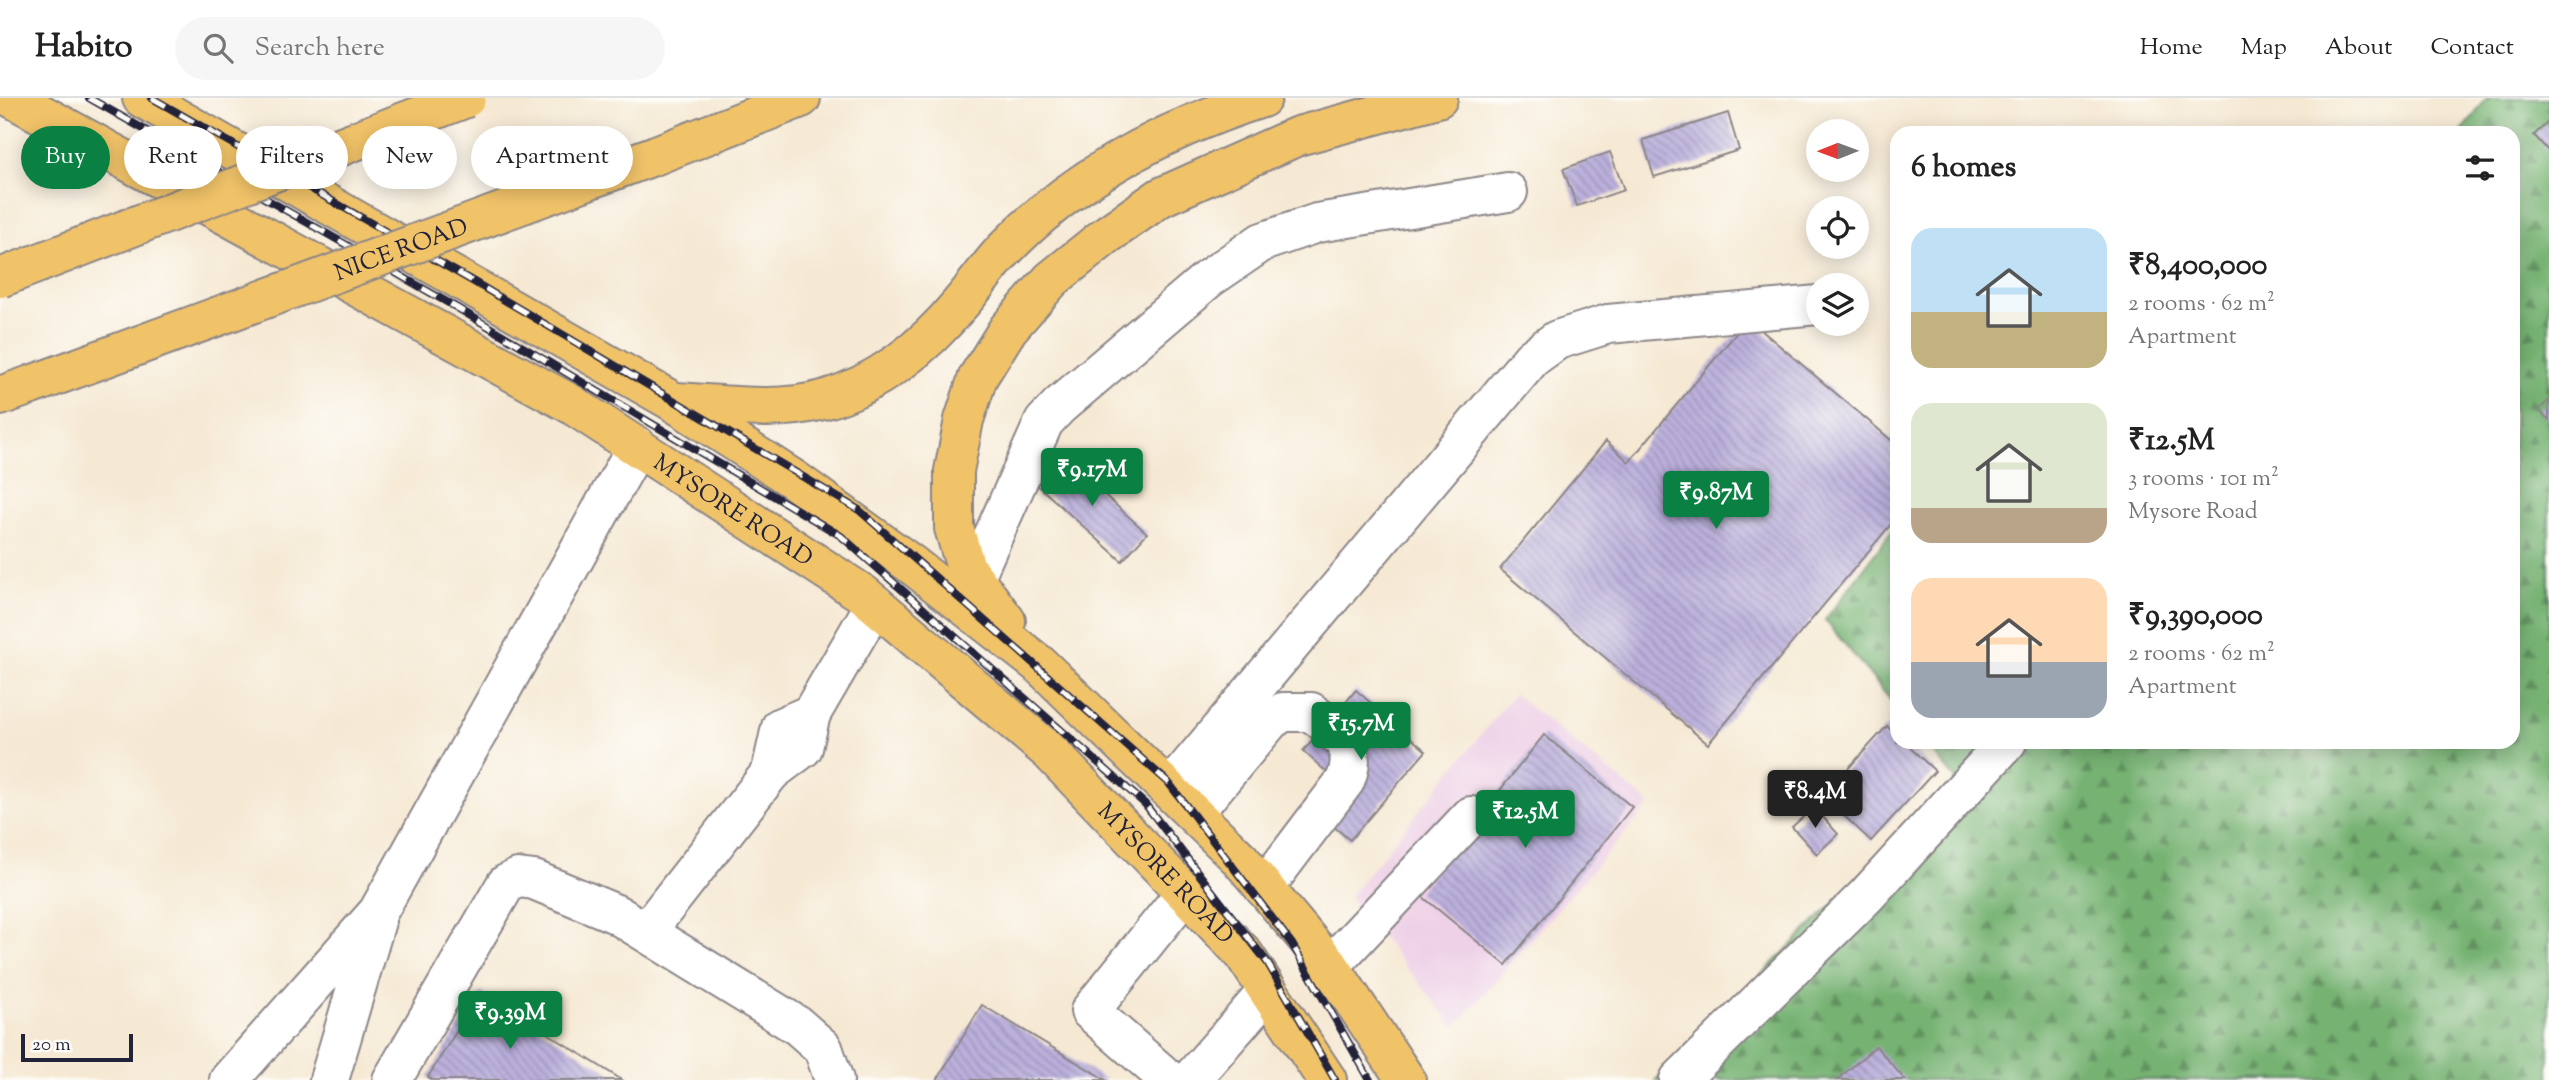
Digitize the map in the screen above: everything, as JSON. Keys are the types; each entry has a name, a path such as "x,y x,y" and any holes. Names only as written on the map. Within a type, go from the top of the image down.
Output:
{"highway":[{"name":"MYSORE ROAD","path":"12,98 572,404 875,604 1050,752 1243,953 1327,1080"},
{"path":"0,278 466,98"},
{"name":"NICE ROAD","path":"15,391 656,155 801,98"},
{"path":"672,401 762,407 822,400 876,377 923,344 959,306 1004,250 1051,208 1100,170 1209,115 1262,98"},
{"path":"1040,665 966,568 954,528 954,471 964,420 978,377 1008,329 1051,280 1108,234 1161,197 1298,136 1437,98"},
{"path":"156,102 672,401 807,489 1040,665 1181,802 1264,888 1329,966 1406,1080"}],"lane":[{"path":"974,579 1045,422 1059,406 1208,279 1262,242 1317,223 1508,192"},
{"path":"1181,802 1532,358 1557,340 1608,324 1806,306"},
{"path":"229,1080 378,912 637,446"},
{"path":"646,932 771,772 803,748 811,714 875,604"},
{"path":"1181,802 1283,712 1311,712 1349,748 1353,764 1345,781 1264,888"},
{"path":"1679,1080 1866,896 2001,749"},
{"path":"1329,966 1471,816"},
{"path":"392,1080 506,884 518,878 534,880 616,914 797,1026 823,1048 834,1080"},
{"path":"1169,1080 1090,1011 1185,893"},
{"path":"329,1080 378,912"},
{"path":"1190,1080 1268,991"}],"shaded area":[{"path":"1514,694 1650,804 1455,1027 1349,897"}],"green space":[{"path":"2487,98 2549,98 2549,1080 1656,1080 1957,781 1931,749 2520,749 2520,126 2466,126"},
{"path":"1890,533 1890,699 1825,620"}],"building":[{"path":"1728,113 1739,150 1654,177 1643,140"},
{"path":"2549,121 2549,152 2534,135"},
{"path":"1610,152 1624,190 1577,206 1563,169"},
{"path":"1748,319 1890,439 1890,525 1708,744 1500,569 1606,441 1629,462"},
{"path":"2549,400 2549,420 2539,410"},
{"path":"1061,456 1147,533 1122,561 1036,484"},
{"path":"1356,690 1426,751 1350,840 1315,811 1339,783 1303,751"},
{"path":"1887,726 1890,729 1890,749 1911,749 1935,771 1871,841 1823,796"},
{"path":"1544,735 1632,807 1506,965 1418,893"},
{"path":"1814,807 1838,834 1817,854 1792,827"},
{"path":"481,992 622,1080 433,1080 428,1077"},
{"path":"982,1005 1106,1080 937,1080"},
{"path":"1876,1046 1905,1080 1837,1080"}],"railway":[{"path":"89,98 459,309 841,536 1145,804 1267,962 1335,1080"},
{"path":"152,98 474,282 859,510 1168,782 1292,944 1370,1080"}]}
